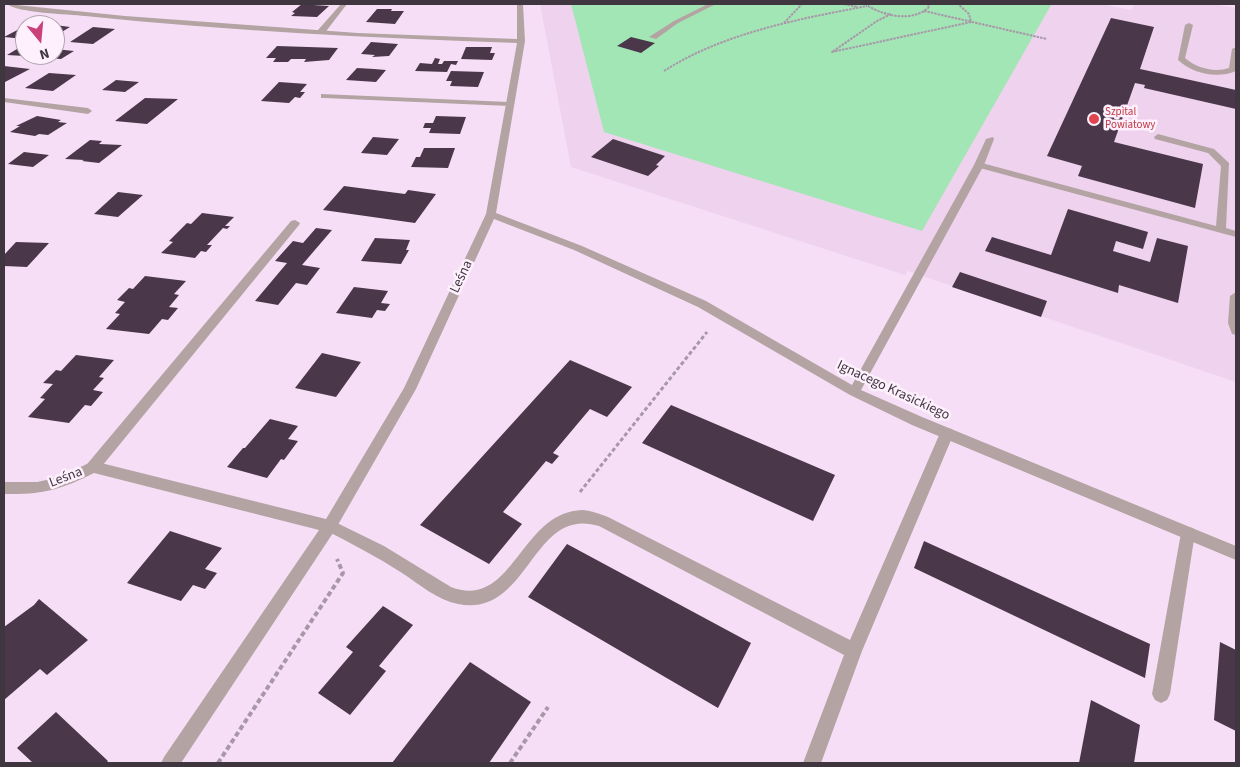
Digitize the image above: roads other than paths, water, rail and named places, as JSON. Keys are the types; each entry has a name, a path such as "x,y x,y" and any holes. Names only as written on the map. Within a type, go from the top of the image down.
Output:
{"street":[{"path":"10,4 28,8 125,18 321,32 521,41"},
{"path":"321,32 344,4"},
{"name":"Leśna","path":"170,763 330,526 410,389 491,214 521,41 520,4"},
{"path":"653,37 676,22 713,4"},
{"path":"1189,25 1181,58 1185,63 1201,69 1229,72 1233,69 1236,49"},
{"path":"324,96 509,104"},
{"path":"4,100 88,112"},
{"path":"1158,136 1211,151 1226,165 1221,230"},
{"path":"854,392 979,165 990,139"},
{"path":"979,165 1236,234"},
{"name":"Ignacego Krasickiego","path":"491,214 578,248 702,304 854,392 947,433 1236,553"},
{"path":"93,468 295,223"},
{"path":"1236,296 1234,323 1236,331"},
{"path":"812,763 854,652 947,433"},
{"name":"Leśna","path":"4,488 37,488 64,482 93,468 330,526"},
{"path":"330,526 363,541 445,592 460,598 477,598 493,594 503,586 548,529 564,520 580,516 603,521 854,652"},
{"path":"1161,694 1188,533"}],"place":[{"name":"Szpital Powiatowy","path":"1094,119"}]}
